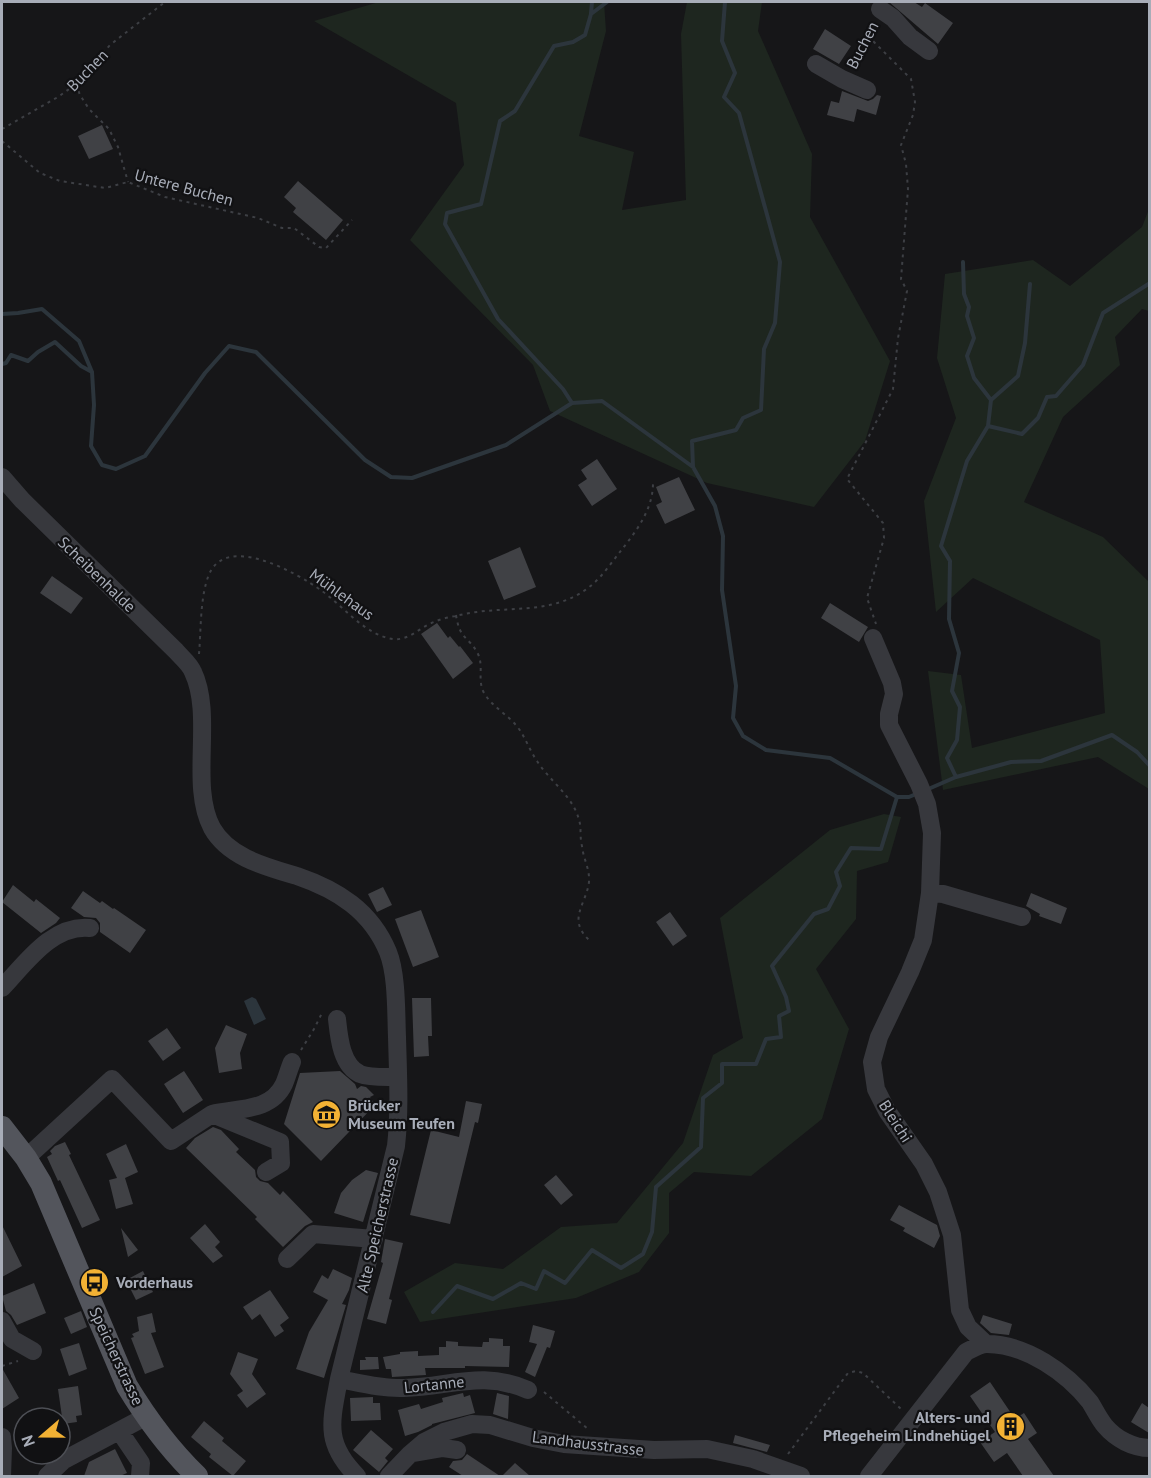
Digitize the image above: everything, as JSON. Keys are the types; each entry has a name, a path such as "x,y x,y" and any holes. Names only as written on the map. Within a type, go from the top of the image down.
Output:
{"main road":[{"name":"Speicherstrasse","path":"2,1127 26,1158 41,1183 127,1386 145,1417 177,1457 197,1476"}],"street":[{"name":"Buchen","path":"880,9 928,51"},
{"name":"Buchen","path":"816,63 842,79 867,90"},
{"name":"Scheibenhalde","path":"2,477 193,670"},
{"name":"Bleichi","path":"873,638 892,682 894,694 889,725 919,784 927,804 932,832 930,893 923,940 879,1037 872,1062 876,1089 887,1111 924,1164 938,1192 951,1235 960,1310 968,1327 985,1343"},
{"name":"Alte Speicherstrasse","path":"193,670 201,694 204,805 213,829 227,845 240,855 264,866 313,882 348,900 371,922 389,953 394,985 398,1077 399,1120 396,1146 332,1415 335,1447 344,1463 357,1476"},
{"path":"930,893 943,894 1022,917"},
{"path":"2,988 52,938 72,928 90,928"},
{"path":"337,1018 340,1041 349,1065 361,1074 398,1077"},
{"path":"26,1158 112,1079 171,1141 212,1114 263,1104 284,1086 292,1062"},
{"path":"212,1114 280,1142 281,1163 266,1172"},
{"path":"287,1259 313,1234 374,1239"},
{"path":"2,1321 12,1339 33,1351"},
{"path":"869,1476 966,1352 985,1343 1014,1347 1048,1365 1072,1383 1091,1403 1104,1425 1118,1437 1137,1448 1149,1448"},
{"name":"Lortanne","path":"339,1379 400,1389 466,1380 493,1380 515,1384 528,1390"},
{"path":"47,1476 64,1460 145,1417"},
{"name":"Landhausstrasse","path":"389,1476 424,1442 444,1432 472,1424 490,1425 533,1438 564,1444 654,1450 707,1449 753,1459 801,1476"},
{"path":"120,1432 141,1463 140,1476"},
{"path":"2,1437 2,1476"},
{"path":"410,1454 443,1448 457,1450"}],"path":[{"name":"Buchen","path":"2,129 76,84 110,45 165,2"},
{"name":"Buchen","path":"842,79 851,70 880,9"},
{"path":"868,36 911,79 915,102 913,115 901,145 906,164 908,189 901,279 907,291 898,338 893,389 847,479 883,523 884,538 867,598 877,627 873,638"},
{"path":"76,84 89,109 109,129 118,147 128,182"},
{"name":"Untere Buchen","path":"2,141 40,173 60,181 105,188 128,182 165,196 258,218 282,228 294,228 319,247 326,248 352,220"},
{"name":"Mühlehaus","path":"193,670 199,661 204,595 208,576 217,562 231,556 254,557 288,571 321,590 364,626 380,635 394,639 403,638 432,622 456,615 500,609 536,609 556,605 577,596 596,582 631,538 648,510 653,493 652,483"},
{"path":"456,615 458,629 477,651 481,662 480,684 484,693 491,703 519,728 537,761 576,809 589,873 589,883 578,913 578,924 582,934 589,940"},
{"path":"292,1062 323,1011 331,1008 337,1018"},
{"path":"777,1468 848,1373 856,1371 863,1373 913,1419"},
{"path":"528,1390 537,1387 589,1430"}],"shaded area":[{"path":"379,2 604,2 606,31 579,136 634,152 622,210 686,200 681,34 687,2 762,2 758,31 812,154 810,217 890,361 865,441 814,507 707,483 550,411 533,365 410,240 464,165 456,103 314,21"},
{"path":"1149,209 1149,311 1142,309 1115,337 1120,365 1063,417 1024,502 1103,537 1149,582 1149,789 1098,757 943,790 928,671 961,675 972,748 1105,713 1100,640 973,578 936,612 924,501 956,418 937,358 945,274 1033,260 1070,286 1142,227"},
{"path":"884,814 901,817 888,862 857,871 856,919 816,969 849,1029 822,1119 751,1176 694,1172 669,1193 669,1233 639,1272 576,1298 420,1322 404,1292 455,1263 503,1269 561,1227 617,1223 683,1143 713,1055 743,1038 720,918 830,830"},
{"path":"252,997 256,999 266,1019 254,1025 244,1001"}],"building":[{"path":"889,2 914,2 922,7 925,3 953,23 938,44"},
{"path":"825,29 851,46 839,64 813,49"},
{"path":"842,91 868,101 877,95 881,96 876,115 857,109 854,122 827,115 831,101 839,103"},
{"path":"102,125 113,149 89,159 78,136"},
{"path":"298,181 343,220 326,240 293,212 296,208 284,197"},
{"path":"597,459 617,489 592,506 578,485 587,479 581,470"},
{"path":"679,477 695,510 665,524 656,505 662,502 656,487"},
{"path":"520,547 536,587 504,600 488,561"},
{"path":"52,576 83,598 71,614 40,593"},
{"path":"830,603 868,627 859,642 821,618"},
{"path":"437,623 448,638 450,636 460,646 473,663 453,679 421,634"},
{"path":"13,885 34,902 36,899 60,918 41,933 2,902"},
{"path":"383,887 392,905 377,912 368,894"},
{"path":"83,891 100,903 102,901 114,908 146,930 130,953 100,932 100,923 96,918 84,917 71,908"},
{"path":"1031,893 1067,908 1061,924 1039,916 1040,914 1026,906"},
{"path":"421,910 439,957 413,967 395,919"},
{"path":"670,912 687,936 673,946 656,922"},
{"path":"412,998 431,998 432,1036 428,1036 429,1056 414,1057"},
{"path":"226,1025 247,1034 240,1053 242,1069 219,1073 215,1048"},
{"path":"167,1028 181,1048 163,1061 148,1041"},
{"path":"184,1071 203,1100 183,1113 164,1084"},
{"name":"Brücker Museum Teufen","path":"340,1071 355,1084 357,1089 361,1086 366,1087 374,1095 370,1097 375,1105 321,1161 284,1124 300,1073"},
{"path":"466,1101 482,1104 478,1123 475,1122 450,1224 410,1215 431,1130 459,1137"},
{"path":"213,1127 221,1130 239,1149 236,1152 255,1170 256,1177 260,1181 268,1183 280,1195 283,1191 313,1222 305,1226 283,1247 255,1219 257,1217 186,1148 195,1138"},
{"path":"65,1142 100,1220 82,1228 47,1157 52,1154 50,1151 55,1146"},
{"path":"126,1144 138,1172 125,1178 133,1204 116,1209 109,1180 117,1178 106,1154"},
{"path":"366,1170 378,1173 363,1222 334,1213 341,1193 352,1180"},
{"path":"556,1175 573,1195 561,1205 544,1185"},
{"path":"899,1205 937,1225 940,1236 934,1248 903,1231 905,1228 890,1220"},
{"path":"205,1224 220,1242 215,1247 223,1256 213,1263 190,1238"},
{"path":"2,1225 22,1266 2,1277"},
{"path":"121,1228 138,1250 128,1257"},
{"path":"385,1239 403,1243 389,1299 392,1300 386,1324 367,1319 383,1263 381,1262"},
{"path":"333,1269 352,1278 342,1304 346,1305 324,1378 296,1369 309,1332 328,1300 313,1292 322,1275 328,1279"},
{"path":"143,1271 153,1292 136,1300 126,1280"},
{"path":"34,1283 46,1313 17,1325 6,1311 2,1296"},
{"path":"270,1290 289,1318 280,1325 284,1331 275,1337 260,1314 252,1320 243,1307"},
{"path":"81,1311 87,1327 71,1334 64,1318"},
{"path":"152,1313 156,1332 151,1333 164,1367 145,1374 131,1338 134,1337 132,1334 139,1331 137,1317"},
{"path":"983,1315 1012,1324 1009,1335 991,1333 980,1323"},
{"path":"533,1325 555,1331 550,1348 547,1347 535,1377 525,1372 537,1344 529,1342"},
{"path":"489,1338 503,1339 503,1346 510,1346 509,1367 425,1368 426,1375 392,1377 391,1369 386,1369 383,1357 400,1354 400,1352 418,1351 418,1356 439,1355 439,1347 446,1347 446,1341 458,1342 458,1346 482,1347 483,1342 489,1342"},
{"path":"79,1343 87,1369 69,1376 60,1349"},
{"path":"238,1352 258,1359 252,1374 266,1394 247,1408 237,1395 243,1391 230,1374"},
{"path":"365,1357 378,1357 379,1369 360,1370 360,1360 366,1360"},
{"path":"2,1368 19,1398 2,1409"},
{"name":"Alters- und Pflegeheim Lindnehügel","path":"990,1382 1015,1419 1024,1413 1037,1433 1028,1439 1054,1476 1023,1476 1007,1453 994,1462 980,1442 995,1432 970,1396"},
{"path":"78,1386 82,1415 76,1416 77,1422 72,1423 72,1406 60,1406 58,1389"},
{"path":"463,1393 464,1397 470,1395 475,1413 432,1424 405,1436 398,1410 419,1404 421,1409 443,1402 442,1398"},
{"path":"497,1393 509,1396 508,1419 493,1414"},
{"path":"373,1397 373,1403 380,1403 381,1420 351,1421 350,1398"},
{"path":"1142,1403 1149,1408 1149,1433 1131,1422"},
{"path":"204,1421 224,1438 222,1441 246,1461 233,1476 209,1457 211,1454 191,1437"},
{"path":"371,1430 393,1449 385,1458 388,1461 379,1472 353,1450"},
{"path":"735,1435 770,1445 767,1452 733,1443"},
{"path":"115,1449 127,1473 120,1476 84,1476 89,1462"},
{"path":"467,1454 500,1476 463,1476 449,1467 453,1461 462,1460"},
{"path":"515,1463 530,1476 502,1476"}],"waterway":[{"path":"591,13 592,2"},
{"path":"572,403 563,389 498,319 445,224 447,213 481,204 500,121 515,111 554,46 573,42 585,35 591,14 607,2"},
{"path":"693,467 692,441 736,430 743,418 761,410 764,349 775,323 780,262 739,113 724,97 735,73 722,41 725,2"},
{"path":"963,262 964,294 969,307 967,316 974,338 967,356 974,378 991,400"},
{"path":"956,777 947,758 957,740 960,707 952,691 959,653 949,619 950,561 941,546 967,461 988,426 1022,434 1038,418 1047,397 1056,396 1083,365 1103,313 1150,283"},
{"path":"988,426 991,400 1018,376 1025,343 1030,284"},
{"path":"2,314 42,309 79,341 92,372 94,405 91,446 102,465 116,469 145,456 205,373 229,346 256,352 365,460 391,477 412,478 506,445 572,403 602,401 693,467 715,506 723,536 722,590 736,686 733,718 743,736 766,750 830,758 897,797 909,797 916,794"},
{"path":"2,364 6,363 11,355 28,361 55,342 81,366 92,372"},
{"path":"926,790 956,777 1011,762 1041,761 1112,735 1137,752 1150,766"},
{"path":"433,1312 457,1286 493,1299 521,1283 536,1289 544,1271 565,1283 592,1250 621,1268 643,1254 652,1232 656,1187 701,1147 703,1098 722,1083 722,1064 756,1064 766,1039 781,1037 779,1016 789,1011 786,997 772,966 814,914 828,909 840,886 836,872 851,848 881,849 897,797"}],"place":[{"name":"Brücker Museum Teufen","path":"327,1114"},
{"name":"Vorderhaus","path":"95,1282"},
{"name":"Alters- und Pflegeheim Lindnehügel","path":"1011,1426"}]}
